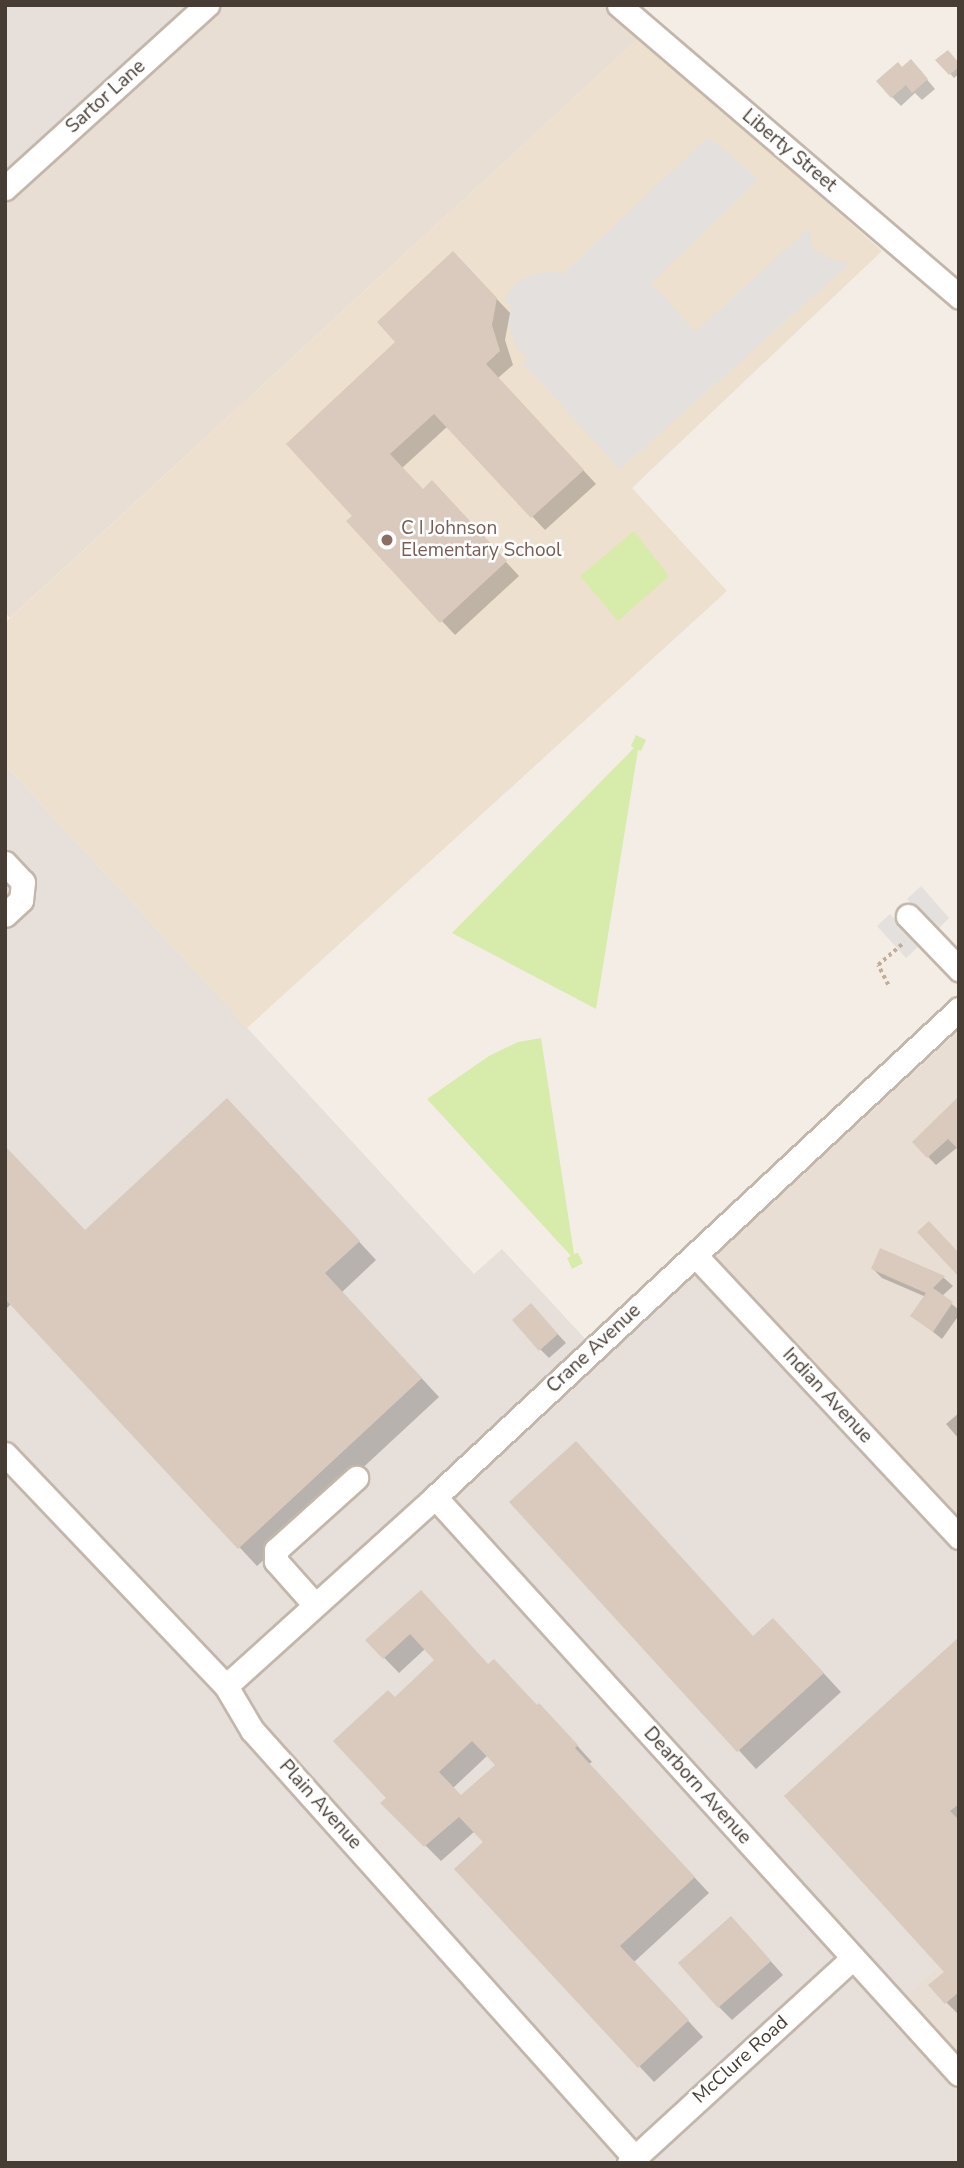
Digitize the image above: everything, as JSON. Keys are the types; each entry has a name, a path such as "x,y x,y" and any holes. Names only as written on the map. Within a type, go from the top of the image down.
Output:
{"street":[{"name":"Sartor Lane","path":"5,188 206,5"},
{"name":"Liberty Street","path":"619,5 959,296"},
{"path":"5,863 23,882 21,900 5,915"},
{"path":"908,916 959,969"},
{"name":"Crane Avenue","path":"226,1686 435,1497 959,1009"},
{"name":"Indian Avenue","path":"695,1255 959,1537"},
{"name":"Plain Avenue","path":"5,1454 226,1686 253,1730 632,2160"},
{"path":"315,1605 276,1561 276,1550 356,1478"},
{"name":"Dearborn Avenue","path":"435,1497 959,2074"},
{"name":"McClure Road","path":"632,2160 853,1958"}],"path":[{"path":"888,985 878,965 897,949"}],"shaded area":[{"path":"5,5 198,5 5,182"},
{"path":"210,5 602,5 640,37 10,618 5,612 5,187"},
{"name":"C I Johnson Elementary School","path":"640,37 882,251 632,488 727,591 247,1028 5,765 5,623"},
{"path":"708,137 759,179 651,283 695,332 809,228 813,249 833,260 850,263 620,469 524,364 528,357 517,348 508,325 511,304 503,301 515,285 530,275 554,271 563,274"},
{"path":"5,765 474,1274 502,1249 602,1357 709,1262 959,1530 959,1947 902,1999 959,2061 959,2163 5,2163"},
{"path":"921,886 949,918 936,931 907,899"},
{"path":"890,914 919,946 906,958 877,926"},
{"path":"959,1030 959,1530 709,1262"},
{"path":"959,1947 959,2061 902,1999"}],"green space":[{"path":"634,531 669,576 618,621 580,576"},
{"path":"636,735 646,740 641,751 638,750 596,1009 452,933 634,748 631,746"},
{"path":"541,1038 574,1254 578,1253 583,1263 572,1269 567,1258 571,1256 427,1099 489,1056 518,1042"}],"building":[{"path":"948,50 959,63 959,67 949,75 935,60"},
{"path":"911,59 928,79 912,93 906,85 891,98 876,81 898,62 902,67"},
{"path":"453,251 497,298 492,325 500,351 486,364 584,470 531,518 434,414 390,454 423,489 432,480 507,561 440,623 346,521 352,516 286,444 395,342 377,322"},
{"path":"959,1096 959,1150 948,1139 927,1158 912,1142"},
{"path":"227,1098 360,1241 325,1273 422,1378 238,1549 5,1299 5,1146 85,1230"},
{"path":"929,1221 959,1253 959,1277 917,1232"},
{"path":"880,1248 945,1276 933,1288 953,1302 933,1332 910,1316 926,1293 871,1269"},
{"path":"531,1303 558,1334 539,1351 512,1320"},
{"path":"576,1441 753,1636 773,1618 824,1673 737,1752 509,1502"},
{"path":"421,1590 488,1664 494,1659 537,1705 539,1703 578,1745 575,1748 695,1877 620,1946 689,2020 638,2068 454,1869 483,1842 459,1817 424,1847 380,1803 386,1798 333,1741 388,1690 395,1697 434,1660 410,1634 383,1659 365,1640","holes":["472,1741 495,1765 461,1795 439,1772"]},
{"path":"959,1637 959,1804 950,1811 959,1820 959,1992 945,2004 928,1985 944,1972 784,1796"},
{"path":"731,1916 771,1961 718,2008 678,1963"}],"place":[{"name":"C I Johnson Elementary School","path":"387,540"}]}
